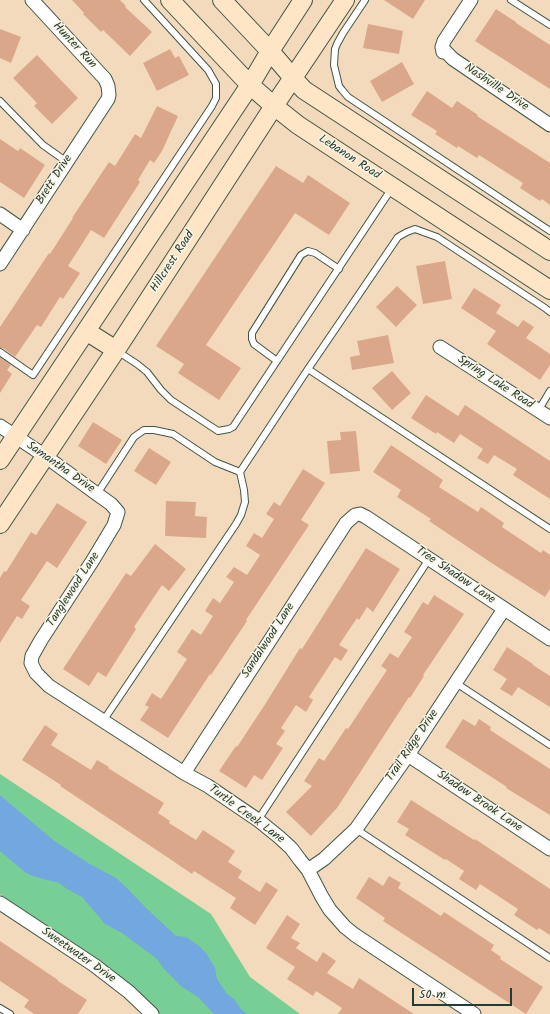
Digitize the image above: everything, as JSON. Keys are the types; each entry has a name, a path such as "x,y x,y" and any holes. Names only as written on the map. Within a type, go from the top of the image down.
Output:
{"main road":[{"name":"Lebanon Road","path":"170,0 250,85 298,125 550,290"},
{"path":"222,0 304,90 550,251"},
{"path":"0,460 250,85 303,0"},
{"name":"Hillcrest Road","path":"0,524 116,350 274,106 345,0"},
{"path":"86,331 116,350"}],"street":[{"name":"Hunter Run","path":"32,0 105,79 108,86 109,95"},
{"name":"Nashville Drive","path":"471,0 444,41 442,47 443,52 445,51 453,59 550,125"},
{"name":"Brett Drive","path":"0,264 108,100 109,95"},
{"path":"0,214 23,230"},
{"name":"Spring Lake Road","path":"440,347 550,418"},
{"name":"Samantha Drive","path":"0,426 112,504 118,512"},
{"name":"Tanglewood Lane","path":"33,668 31,663 32,656 114,525 118,512"},
{"name":"Tree Shadow Lane","path":"360,514 550,639"},
{"name":"Sandalwood Lane","path":"184,773 346,523 355,515 360,514"},
{"name":"Trail Ridge Drive","path":"308,870 324,859 356,829 504,610"},
{"name":"Turtle Creek Lane","path":"33,668 49,686 184,773 208,786 258,820 291,848 308,870 330,910 345,927 362,940 474,1014"},
{"name":"Shadow Brook Lane","path":"408,754 550,849"},
{"name":"Sweetwater Drive","path":"0,903 94,965 129,992 152,1014"}],"lane":[{"path":"0,352 33,374 216,98 216,84 208,70 144,0"},
{"path":"365,0 335,49 334,65 339,86 342,90 348,97 550,231"},
{"path":"511,0 550,25"},
{"path":"0,101 43,145 67,162"},
{"path":"116,350 147,372 171,400 218,431 229,429 235,424 393,187"},
{"path":"103,721 241,515 245,502 240,472 398,237 414,229 437,237 550,312"},
{"path":"277,361 254,344 252,333 301,255 308,251 315,253 339,269"},
{"path":"308,369 550,529"},
{"path":"538,411 550,391"},
{"path":"97,494 134,437 144,430 154,430 173,434 215,462 240,472"},
{"path":"258,820 428,559"},
{"path":"456,683 550,745"},
{"path":"356,829 550,958"},
{"path":"0,1008 10,1014"}],"green space":[{"path":"0,774 211,914 250,977 300,1014 160,1014 142,995 0,894"}],"water":[{"path":"0,795 53,840 88,863 116,878 176,936 186,937 198,945 206,953 215,968 217,979 227,994 234,999 241,1009 247,1014 214,1014 199,998 181,986 164,969 157,959 122,933 105,924 82,897 59,883 26,873 0,851"}],"building":[{"path":"72,0 120,0 126,6 125,7 152,32 130,56 103,30 101,32 83,14 84,13"},
{"path":"384,0 425,0 413,19"},
{"path":"496,9 550,45 550,89 475,41"},
{"path":"368,24 403,31 399,54 363,48"},
{"path":"0,29 21,37 11,63 0,58"},
{"path":"170,49 175,58 179,56 189,75 157,91 143,63"},
{"path":"37,55 78,98 52,124 34,106 37,103 13,78"},
{"path":"402,62 414,84 382,102 370,81"},
{"path":"427,91 452,108 457,101 478,115 477,116 550,163 550,205 542,199 540,201 520,188 523,183 479,155 477,158 458,146 457,148 435,134 437,131 411,115"},
{"path":"157,106 178,116 162,151 154,163 150,160 138,180 140,182 104,238 91,230 68,266 80,273 63,299 60,297 41,327 37,325 15,357 3,348 0,348 0,327 49,253 50,254 109,162 115,166 135,134 141,138"},
{"path":"0,139 18,151 20,148 45,165 24,198 0,182"},
{"path":"276,166 303,183 308,175 350,203 329,235 295,213 206,345 241,368 219,400 178,373 184,364 156,346"},
{"path":"445,261 452,299 423,304 416,266"},
{"path":"397,286 417,305 396,327 376,307"},
{"path":"474,288 501,305 496,313 518,327 523,320 534,327 526,338 550,354 550,365 540,380 487,344 496,331 461,308"},
{"path":"388,335 394,363 352,370 350,357 360,355 357,341"},
{"path":"0,357 11,365 7,370 12,374 0,393"},
{"path":"392,371 411,393 392,410 372,388"},
{"path":"426,395 458,416 465,405 550,461 550,499 513,475 517,469 494,455 488,464 477,458 483,449 460,434 454,443 437,432 436,434 411,418"},
{"path":"93,422 122,440 106,464 78,446"},
{"path":"356,431 360,471 330,474 327,441 341,440 340,432"},
{"path":"391,445 443,480 439,487 478,512 481,507 504,523 502,527 541,553 543,550 550,555 550,589 545,597 429,521 431,519 397,497 401,490 373,472"},
{"path":"149,448 171,462 156,485 134,471"},
{"path":"303,469 325,483 301,520 309,525 246,620 247,621 168,738 140,720 149,707 145,705 152,693 161,699 187,659 177,652 192,629 201,635 213,616 205,611 213,598 220,603 234,582 226,577 234,567 247,575 260,555 246,546 254,533 262,538 274,519 266,514 274,502 280,506"},
{"path":"166,501 196,502 195,516 207,517 206,538 165,536"},
{"path":"57,503 87,522 57,568 47,561 21,600 30,606 22,619 17,616 0,643 0,578 4,571 6,572 31,532 36,535"},
{"path":"155,544 186,569 169,591 162,585 134,627 136,629 106,677 98,672 89,686 63,669 126,573 131,576"},
{"path":"366,548 400,569 373,612 367,607 359,620 357,618 339,645 348,650 341,661 335,657 309,697 313,700 306,712 296,705 281,728 285,731 276,744 283,748 262,780 254,775 246,788 219,771 264,706 300,648 302,649"},
{"path":"434,595 464,614 337,808 311,836 286,812 312,786 304,781 319,758 324,761 346,728 348,729 387,670 381,666 390,653 398,658 412,637 404,632 423,602 428,605"},
{"path":"507,647 550,676 550,707 518,687 512,696 500,689 507,679 493,670"},
{"path":"463,719 475,726 479,719 491,727 490,730 550,769 550,815 506,788 507,787 445,747"},
{"path":"45,725 58,734 51,745 91,770 97,760 164,803 158,813 170,821 169,823 196,840 203,830 235,851 228,862 242,871 238,878 260,892 266,882 278,890 255,925 230,908 236,898 194,871 192,874 22,760"},
{"path":"411,800 474,840 475,839 550,889 550,935 539,928 537,930 514,915 518,909 480,884 476,890 459,879 464,871 405,835 409,829 397,822"},
{"path":"389,876 401,883 398,888 441,916 444,912 494,945 491,950 501,957 500,959 543,987 526,1014 383,921 385,918 356,898 369,877 383,886"},
{"path":"287,915 300,924 291,938 300,943 296,948 317,962 323,952 336,961 327,973 353,989 359,978 414,1014 338,1014 342,1008 316,991 313,996 287,979 295,967 266,948"},
{"path":"0,941 87,1000 78,1014 34,1014 24,1007 29,1000 0,981"}]}
